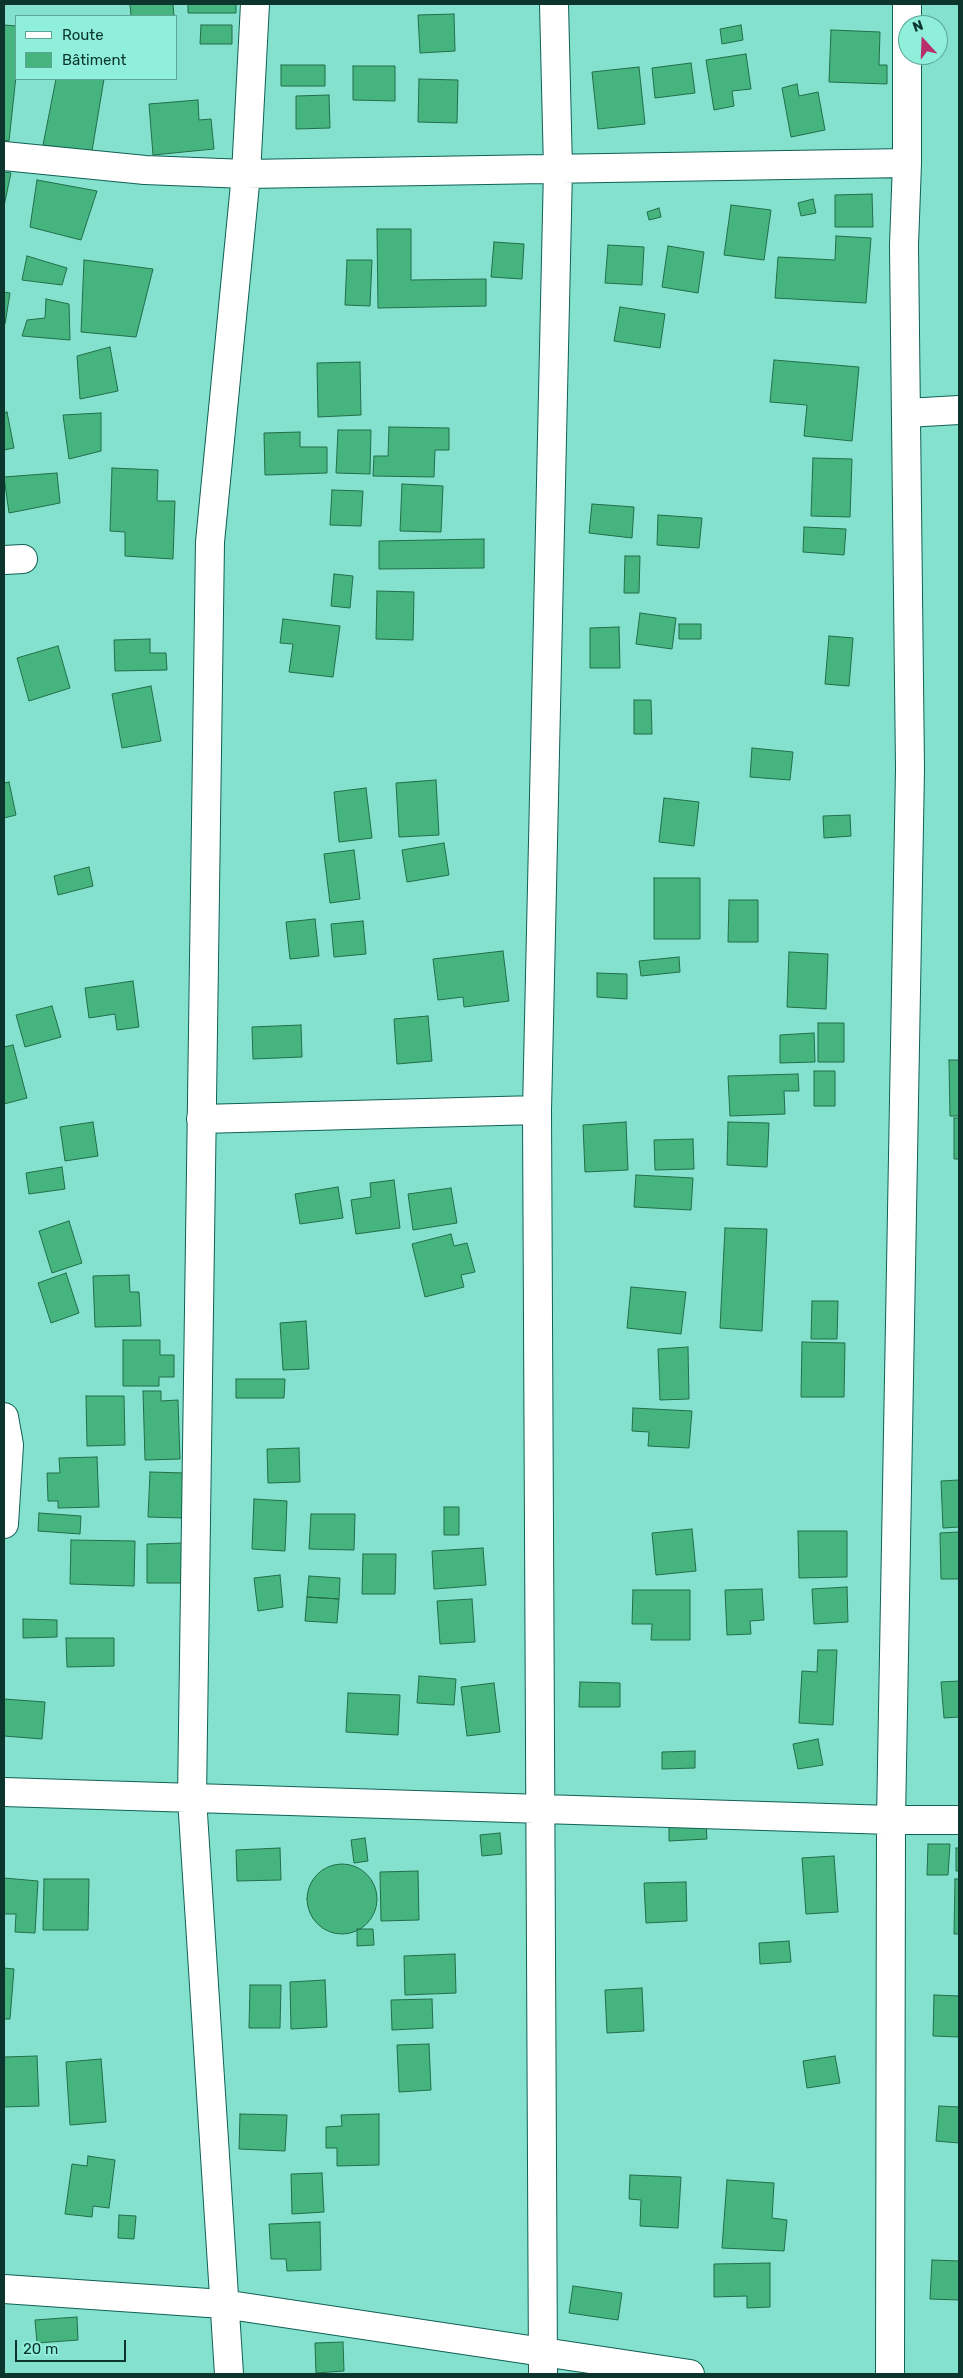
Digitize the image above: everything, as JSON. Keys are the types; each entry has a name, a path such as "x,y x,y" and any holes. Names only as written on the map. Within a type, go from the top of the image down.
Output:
{"street":[{"path":"229,2374 223,2304 192,1798 200,1119 210,542 246,174 255,4"},
{"path":"542,2363 537,1110 558,169 554,4"},
{"path":"890,2374 891,1820 910,769 904,245 907,163 906,4"},
{"path":"4,156 146,170 246,174 907,163"},
{"path":"906,413 959,410"},
{"path":"200,1119 537,1110"},
{"path":"4,1417 9,1445 4,1524"},
{"path":"4,1792 891,1820 959,1820"},
{"path":"4,2289 223,2304 542,2363 690,2374"}],"building":[{"path":"130,4 173,4 174,15 131,15"},
{"path":"188,4 236,4 236,13 188,13"},
{"path":"454,14 455,51 420,53 418,15"},
{"path":"4,25 15,26 16,80 9,141 4,140"},
{"path":"201,25 232,25 232,44 200,44"},
{"path":"741,25 743,40 722,44 720,29"},
{"path":"831,30 880,32 879,65 887,65 887,84 829,82"},
{"path":"746,54 751,89 732,91 734,106 714,110 706,60"},
{"path":"691,63 695,93 655,98 652,68"},
{"path":"281,65 325,65 325,86 281,86"},
{"path":"353,66 395,66 395,101 353,100"},
{"path":"639,67 645,124 598,129 592,72"},
{"path":"419,79 458,80 457,123 418,122"},
{"path":"56,80 104,80 92,151 43,145"},
{"path":"797,84 799,96 818,92 825,130 791,137 782,88"},
{"path":"329,95 330,128 296,129 296,96"},
{"path":"198,100 199,120 211,119 214,149 153,155 149,104"},
{"path":"4,172 11,173 4,206"},
{"path":"37,180 97,191 81,240 30,227"},
{"path":"872,194 873,227 835,227 835,195"},
{"path":"813,199 816,213 801,216 798,203"},
{"path":"731,205 771,210 764,260 724,255"},
{"path":"659,208 661,217 649,220 647,212"},
{"path":"377,229 411,229 411,280 486,279 486,306 378,308"},
{"path":"836,236 871,238 866,303 775,298 778,257 835,260"},
{"path":"494,242 524,244 522,279 491,277"},
{"path":"608,245 644,247 642,285 605,283"},
{"path":"668,246 704,252 698,293 662,287"},
{"path":"27,256 67,268 62,285 22,280"},
{"path":"84,260 153,269 136,337 81,332"},
{"path":"347,260 372,260 370,306 345,305"},
{"path":"4,292 10,293 5,324 4,324"},
{"path":"46,299 69,304 70,340 22,336 27,320 45,318"},
{"path":"620,307 665,314 660,348 614,341"},
{"path":"110,347 118,391 80,399 77,356"},
{"path":"774,360 859,367 852,441 804,436 807,405 770,402"},
{"path":"360,362 361,415 318,417 317,363"},
{"path":"7,412 14,448 4,450 4,413"},
{"path":"101,413 101,451 69,459 63,415"},
{"path":"389,427 449,428 449,450 435,450 434,477 373,476 374,456 388,456"},
{"path":"338,430 371,430 370,474 336,473"},
{"path":"300,432 300,447 327,447 327,473 265,475 264,433"},
{"path":"813,458 852,459 850,517 811,516"},
{"path":"112,468 158,470 157,501 175,501 173,559 125,556 125,532 110,531"},
{"path":"57,473 60,503 9,513 4,477"},
{"path":"402,484 443,486 441,532 400,531"},
{"path":"332,490 363,491 361,526 330,525"},
{"path":"592,504 634,507 632,538 589,533"},
{"path":"658,515 702,518 699,548 657,545"},
{"path":"804,527 846,529 844,555 803,552"},
{"path":"484,539 484,568 379,569 379,541"},
{"path":"625,556 640,556 639,593 624,593"},
{"path":"334,574 353,576 350,608 331,606"},
{"path":"377,591 414,592 413,640 376,639"},
{"path":"640,613 676,618 672,649 636,644"},
{"path":"283,619 340,626 333,677 289,672 293,644 280,643"},
{"path":"679,624 701,624 701,639 679,639"},
{"path":"619,627 620,668 590,668 590,628"},
{"path":"829,636 853,638 849,686 825,684"},
{"path":"150,639 150,653 166,653 167,670 115,671 114,640"},
{"path":"58,646 70,688 29,701 17,658"},
{"path":"151,686 161,741 122,748 112,694"},
{"path":"634,700 651,700 652,734 634,734"},
{"path":"752,748 793,752 790,780 750,777"},
{"path":"436,780 439,835 399,837 396,783"},
{"path":"9,782 16,815 4,818 4,783"},
{"path":"366,788 372,838 339,842 334,792"},
{"path":"664,798 699,802 694,846 659,842"},
{"path":"850,815 851,836 824,838 823,816"},
{"path":"444,843 449,875 407,882 402,850"},
{"path":"354,850 360,899 330,903 324,854"},
{"path":"89,867 93,886 58,895 54,876"},
{"path":"654,878 700,878 700,939 654,939"},
{"path":"729,900 758,900 758,942 728,942"},
{"path":"315,919 319,956 290,959 286,922"},
{"path":"363,921 366,954 334,957 331,924"},
{"path":"503,951 509,1001 464,1007 463,997 438,1000 433,959"},
{"path":"789,952 828,954 826,1009 787,1007"},
{"path":"679,957 680,972 641,976 639,961"},
{"path":"597,973 627,974 627,999 597,997"},
{"path":"133,981 139,1027 117,1030 115,1014 89,1018 85,988"},
{"path":"52,1006 61,1037 25,1047 16,1015"},
{"path":"428,1016 432,1061 397,1064 394,1019"},
{"path":"818,1023 844,1023 844,1062 818,1062"},
{"path":"301,1025 302,1057 253,1059 252,1027"},
{"path":"814,1033 815,1062 780,1063 780,1035"},
{"path":"13,1045 27,1098 4,1104 4,1047"},
{"path":"949,1060 959,1060 959,1116 950,1116"},
{"path":"814,1071 835,1071 835,1106 814,1106"},
{"path":"798,1074 799,1091 784,1091 785,1114 730,1116 728,1076"},
{"path":"954,1118 959,1118 959,1159 954,1159"},
{"path":"93,1122 98,1156 65,1161 60,1127"},
{"path":"626,1122 628,1170 585,1172 583,1125"},
{"path":"728,1122 769,1123 767,1167 727,1165"},
{"path":"693,1139 694,1169 655,1170 654,1140"},
{"path":"62,1167 65,1189 29,1194 26,1173"},
{"path":"636,1175 693,1178 691,1210 634,1207"},
{"path":"394,1180 400,1228 356,1234 351,1200 371,1197 370,1183"},
{"path":"338,1187 343,1218 300,1224 295,1194"},
{"path":"451,1188 457,1223 413,1230 408,1194"},
{"path":"69,1221 82,1263 52,1273 39,1231"},
{"path":"725,1228 767,1229 762,1331 720,1328"},
{"path":"451,1234 454,1246 467,1243 475,1272 461,1275 464,1287 425,1297 412,1244"},
{"path":"66,1273 79,1313 51,1323 38,1283"},
{"path":"129,1275 130,1292 139,1292 141,1326 95,1327 93,1276"},
{"path":"631,1287 686,1292 681,1334 627,1328"},
{"path":"812,1301 838,1301 837,1339 811,1339"},
{"path":"306,1321 309,1369 283,1370 280,1323"},
{"path":"123,1340 160,1340 160,1355 174,1355 174,1377 159,1377 159,1386 123,1386"},
{"path":"802,1342 845,1343 844,1397 801,1397"},
{"path":"688,1347 689,1399 660,1400 658,1349"},
{"path":"236,1379 285,1379 284,1398 236,1398"},
{"path":"143,1391 161,1391 161,1401 178,1400 180,1459 145,1460"},
{"path":"86,1396 124,1396 125,1445 87,1446"},
{"path":"633,1408 692,1411 689,1448 648,1446 649,1432 632,1431"},
{"path":"299,1448 300,1482 268,1483 267,1449"},
{"path":"97,1457 99,1507 58,1508 58,1501 48,1501 47,1473 60,1473 59,1458"},
{"path":"150,1472 185,1473 184,1518 148,1517"},
{"path":"959,1480 959,1527 943,1528 941,1481"},
{"path":"254,1499 287,1501 285,1551 252,1549"},
{"path":"444,1507 459,1507 459,1535 444,1535"},
{"path":"39,1513 81,1516 80,1534 38,1531"},
{"path":"311,1514 355,1514 354,1550 309,1549"},
{"path":"692,1529 696,1571 656,1575 652,1533"},
{"path":"798,1531 847,1531 847,1577 799,1578"},
{"path":"959,1532 959,1579 941,1579 940,1533"},
{"path":"71,1540 135,1541 134,1586 70,1584"},
{"path":"184,1543 184,1583 147,1583 147,1544"},
{"path":"483,1548 486,1585 434,1589 432,1551"},
{"path":"363,1554 396,1554 395,1594 362,1594"},
{"path":"280,1575 283,1607 258,1611 254,1578"},
{"path":"309,1576 340,1578 339,1599 307,1597"},
{"path":"847,1587 848,1622 814,1624 812,1589"},
{"path":"762,1589 764,1620 750,1621 751,1634 727,1635 725,1590"},
{"path":"633,1590 690,1590 690,1640 651,1640 652,1624 632,1624"},
{"path":"307,1597 339,1599 337,1623 305,1621"},
{"path":"472,1599 475,1642 440,1644 437,1601"},
{"path":"23,1619 57,1620 57,1637 23,1638"},
{"path":"66,1638 114,1638 114,1666 67,1667"},
{"path":"818,1650 837,1650 833,1725 799,1723 802,1671 817,1672"},
{"path":"419,1676 456,1679 454,1705 417,1703"},
{"path":"959,1681 959,1717 944,1718 941,1682"},
{"path":"580,1682 620,1683 620,1707 579,1707"},
{"path":"494,1683 500,1732 467,1736 461,1687"},
{"path":"348,1693 400,1695 398,1735 346,1732"},
{"path":"4,1699 45,1702 42,1739 4,1736"},
{"path":"818,1739 823,1765 798,1769 793,1744"},
{"path":"695,1751 695,1768 662,1769 662,1752"},
{"path":"706,1823 707,1839 669,1841 669,1825"},
{"path":"500,1833 502,1854 482,1856 480,1835"},
{"path":"365,1838 368,1861 354,1863 351,1840"},
{"path":"928,1844 950,1844 948,1875 927,1875"},
{"path":"280,1848 281,1880 237,1881 236,1850"},
{"path":"956,1848 959,1848 959,1871 956,1871"},
{"path":"834,1856 838,1912 806,1914 802,1858"},
{"path":"342,1864 361,1870 371,1880 377,1899 371,1918 361,1928 342,1934 323,1928 313,1918 307,1899 313,1880 323,1870"},
{"path":"418,1871 419,1920 381,1921 380,1872"},
{"path":"4,1878 38,1881 35,1933 15,1932 16,1914 4,1914"},
{"path":"44,1879 89,1879 88,1930 43,1930"},
{"path":"955,1879 959,1879 959,1934 954,1934"},
{"path":"686,1882 687,1921 646,1923 644,1883"},
{"path":"357,1929 373,1929 374,1945 357,1946"},
{"path":"789,1941 791,1962 760,1964 759,1943"},
{"path":"455,1954 456,1993 405,1995 404,1956"},
{"path":"4,1968 14,1969 10,2019 4,2019"},
{"path":"325,1980 327,2027 291,2029 290,1982"},
{"path":"250,1985 281,1985 280,2028 249,2028"},
{"path":"642,1988 644,2031 607,2033 605,1990"},
{"path":"934,1995 959,1996 959,2037 933,2036"},
{"path":"432,1999 433,2028 392,2030 391,2000"},
{"path":"429,2044 431,2090 399,2092 397,2045"},
{"path":"37,2056 39,2106 4,2107 4,2057"},
{"path":"835,2056 840,2083 807,2088 803,2061"},
{"path":"101,2059 106,2122 70,2125 66,2062"},
{"path":"939,2106 959,2107 959,2143 936,2141"},
{"path":"240,2114 287,2115 285,2151 239,2149"},
{"path":"379,2114 379,2165 337,2166 337,2148 326,2148 326,2127 342,2126 341,2115"},
{"path":"88,2156 115,2160 109,2208 93,2206 92,2217 65,2214 72,2164 87,2166"},
{"path":"322,2173 324,2212 292,2214 291,2174"},
{"path":"630,2175 681,2177 678,2228 640,2226 641,2200 629,2199"},
{"path":"727,2180 774,2183 772,2218 787,2220 784,2251 722,2248"},
{"path":"119,2215 136,2216 134,2239 118,2238"},
{"path":"320,2222 321,2270 287,2271 286,2259 271,2259 269,2224"},
{"path":"932,2260 959,2261 959,2300 930,2299"},
{"path":"770,2263 770,2307 747,2308 747,2296 714,2297 714,2264"},
{"path":"573,2286 622,2293 618,2320 569,2313"},
{"path":"77,2317 78,2340 37,2343 35,2320"},
{"path":"343,2342 344,2371 316,2373 315,2343"}]}
